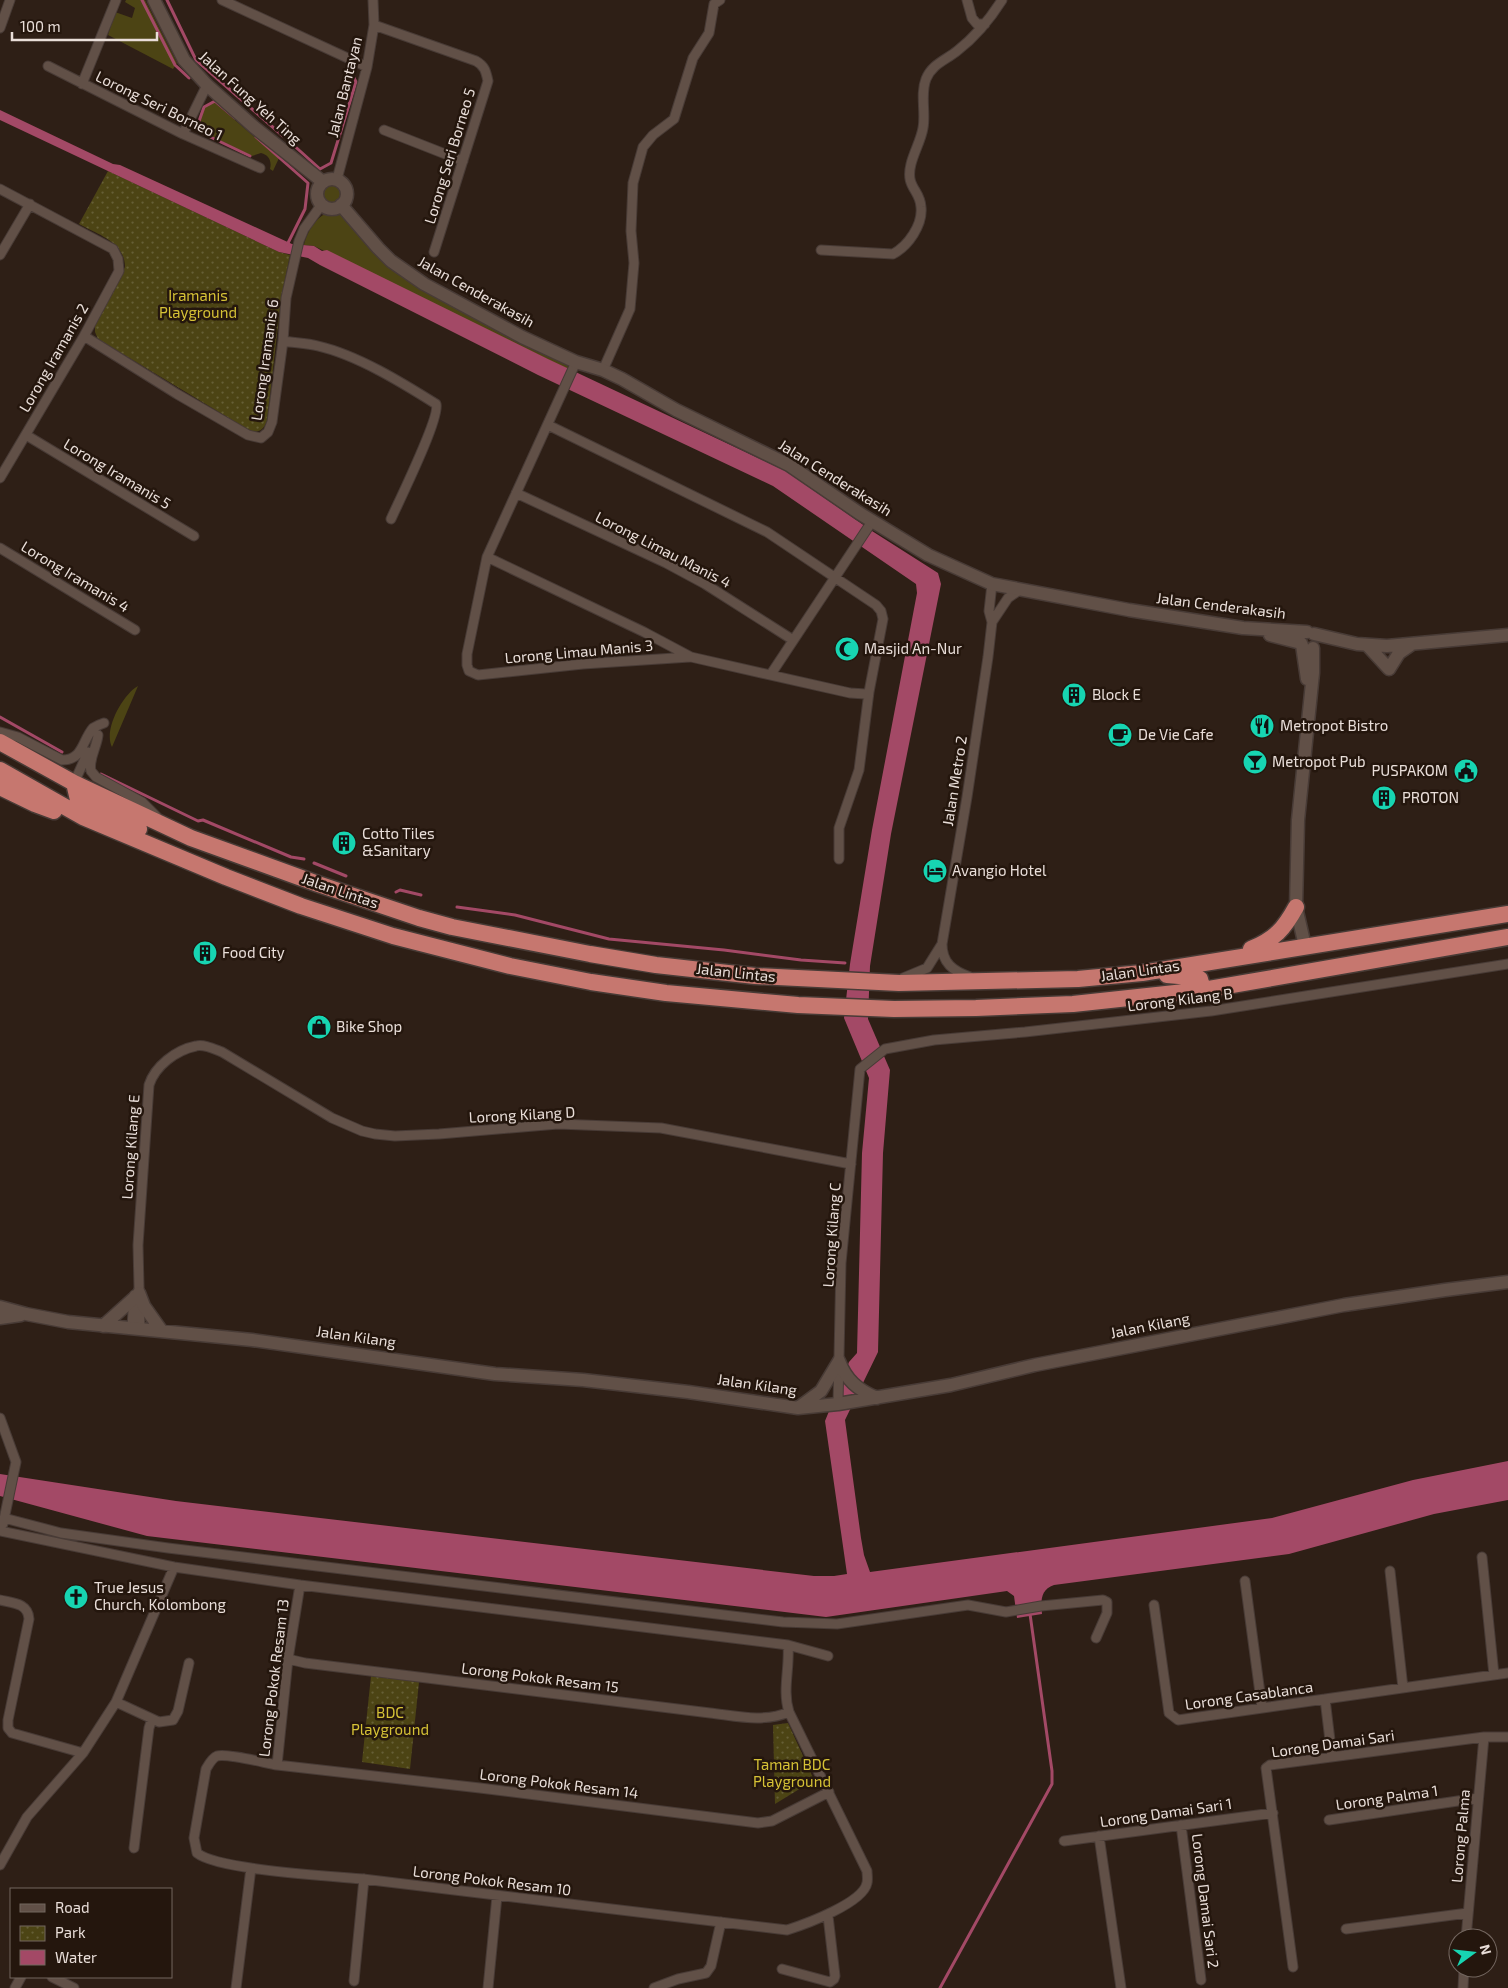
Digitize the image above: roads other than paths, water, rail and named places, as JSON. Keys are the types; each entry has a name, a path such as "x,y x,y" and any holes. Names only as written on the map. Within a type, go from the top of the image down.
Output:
{"highway":[{"name":"Jalan Lintas","path":"0,742 74,783 191,838 318,884 419,918 452,927 656,965 755,976 872,983 1078,980 1142,973 1508,914"},
{"name":"Jalan Lintas","path":"0,770 83,817 269,893 393,936 510,966 590,982 666,993 798,1005 894,1009 1073,1004 1203,990 1508,936"},
{"path":"74,783 78,800 85,805 232,870 269,893"},
{"path":"0,787 42,806 83,817"},
{"path":"1236,957 1275,936 1288,921 1296,907"},
{"path":"1306,946 1314,958 1332,968"},
{"path":"1142,973 1191,976 1200,980 1203,990"}],"street":[{"path":"0,28 10,0"},
{"path":"82,84 116,0"},
{"name":"Jalan Fung Yeh Ting","path":"154,0 184,60 207,85 254,127 323,182"},
{"path":"222,0 367,66"},
{"name":"Jalan Bantayan","path":"336,180 367,66 374,25 373,0"},
{"path":"603,370 630,309 634,263 631,231 633,183 643,147 653,135 674,119 693,58 709,33 714,4 720,0"},
{"path":"967,0 972,18 977,24 985,24"},
{"path":"821,250 893,254 902,249 918,224 921,208 908,178 923,131 926,78 934,66 957,51 985,24 1002,0"},
{"name":"Lorong Seri Borneo 5","path":"374,25 476,61 484,67 488,81 434,252"},
{"name":"Lorong Seri Borneo 1","path":"48,66 184,134 260,168"},
{"path":"184,134 207,85"},
{"path":"384,130 463,161"},
{"path":"328,179 336,180 344,185 346,199 342,205 330,208 322,204 317,194 318,188 323,182 328,179"},
{"path":"0,189 30,204 0,255"},
{"name":"Lorong Iramanis 2","path":"0,478 84,336 119,271 118,258 113,249 30,204"},
{"name":"Lorong Iramanis 6","path":"84,336 177,394 248,435 261,438 265,436 272,422 283,341 286,298 295,257 304,229 322,204"},
{"name":"Jalan Cenderakasih","path":"342,205 378,248 406,272 575,365 603,370 676,410 789,465 871,523 928,555 992,584 1309,641 1362,644"},
{"path":"283,341 316,345 332,350 382,372 436,404 437,409 427,438 391,518"},
{"path":"575,365 487,557 644,632 691,657 850,693 866,694 869,692"},
{"path":"548,425 767,532 876,605 881,611 883,619 869,692 859,770 839,828 839,859"},
{"name":"Lorong Iramanis 5","path":"26,435 194,536"},
{"name":"Lorong Limau Manis 4","path":"516,493 697,580 793,640"},
{"path":"771,674 871,523"},
{"name":"Lorong Iramanis 4","path":"0,548 136,630"},
{"name":"Lorong Limau Manis 3","path":"487,557 467,654 469,672 478,674 584,664 691,657"},
{"name":"Jalan Metro 2","path":"984,982 959,973 950,967 942,953 942,944 970,779 992,622 989,611 992,584"},
{"name":"Jalan Metro 2","path":"992,622 1008,598 1021,589"},
{"path":"1362,644 1387,646 1508,635"},
{"path":"1306,946 1296,907 1301,792 1310,701 1309,641"},
{"path":"1362,644 1389,669 1399,653 1412,644"},
{"path":"0,732 18,737 62,760 68,760 81,751 94,727 104,723"},
{"path":"74,783 98,734 97,745 90,761 91,771 96,777 142,802 163,824"},
{"name":"Jalan Metro 2","path":"872,983 900,980 923,971 932,962 942,944"},
{"name":"Lorong Kilang B","path":"860,1069 885,1049 934,1040 1211,1011 1508,964"},
{"name":"Lorong Kilang E","path":"136,1328 141,1184 151,1078 161,1065 181,1052 197,1046 214,1048"},
{"name":"Lorong Kilang D","path":"214,1048 332,1118 356,1129 376,1134 395,1136 558,1124 661,1128 851,1164"},
{"name":"Lorong Kilang C","path":"838,1404 841,1263 860,1069"},
{"name":"Jalan Kilang","path":"0,1307 26,1314 103,1326 161,1330 330,1349 495,1374 583,1380 688,1392 798,1408 838,1404 952,1385 1072,1358 1344,1305 1508,1282"},
{"path":"103,1326 136,1296 161,1330"},
{"name":"Jalan Kilang","path":"0,1318 26,1314"},
{"path":"839,1361 844,1374 854,1384 864,1392 878,1398"},
{"path":"798,1408 821,1391 839,1361"},
{"path":"0,1418 14,1454 16,1471 0,1531 174,1567 300,1585 788,1645 828,1656"},
{"path":"4,1518 60,1533 784,1622 837,1624 968,1605 1006,1612 1041,1606 1103,1600 1107,1602 1107,1613 1096,1638"},
{"path":"1482,1558 1494,1675"},
{"path":"0,1865 27,1817 82,1753 116,1702 174,1567"},
{"path":"1390,1571 1404,1688"},
{"path":"1245,1580 1262,1708"},
{"name":"Lorong Pokok Resam 13","path":"211,1760 217,1756 228,1756 278,1765 288,1658 300,1585"},
{"path":"0,1600 21,1604 28,1612 29,1619 8,1720 8,1728 12,1732 82,1753"},
{"name":"Lorong Casablanca","path":"1154,1605 1169,1713 1178,1720 1508,1673"},
{"path":"788,1645 789,1657 785,1693 788,1712 829,1792"},
{"name":"Lorong Pokok Resam 15","path":"288,1658 305,1663 762,1719 777,1717 788,1712"},
{"path":"116,1702 159,1722 173,1720 178,1712 189,1663"},
{"name":"Lorong Casablanca","path":"1325,1699 1332,1757"},
{"path":"134,1848 149,1728 152,1719"},
{"name":"Lorong Damai Sari","path":"1293,1968 1266,1768 1270,1765 1484,1737 1508,1737"},
{"name":"Lorong Palma","path":"1467,1928 1484,1737"},
{"name":"Lorong Pokok Resam 10","path":"211,1760 206,1768 194,1838 197,1853 204,1859 251,1868 364,1879 788,1930 828,1916 860,1894 867,1884 867,1871 829,1792"},
{"name":"Lorong Pokok Resam 14","path":"278,1765 758,1823 772,1822 829,1792"},
{"name":"Lorong Palma 1","path":"1329,1820 1478,1798"},
{"name":"Lorong Damai Sari 1","path":"1064,1841 1273,1813"},
{"name":"Lorong Damai Sari 2","path":"1181,1825 1201,1980"},
{"path":"1099,1836 1121,1988"},
{"path":"236,1988 251,1868"},
{"path":"354,1980 364,1879"},
{"path":"488,1988 497,1896"},
{"path":"1346,1928 1468,1913"},
{"path":"782,1969 830,1982 834,1979 828,1916"},
{"path":"654,1988 678,1979 706,1973 711,1966 721,1922"},
{"path":"54,1978 74,1988"}],"water":[{"path":"0,110 113,164 120,165 292,244 314,246 322,251 327,250 548,359 786,471 872,531 938,573 941,584 891,834 870,966 868,1019 890,1070 883,1153 878,1352 845,1420 861,1538 870,1572 1272,1518 1413,1480 1508,1461 1508,1500 1434,1514 1289,1554 1054,1585 1049,1587 1042,1596 1042,1614 1017,1618 1014,1596 1007,1591 826,1617 147,1536 0,1496 0,1474 176,1501 814,1576 847,1574 825,1421 849,1362 857,1353 862,1153 869,1078 844,1018 850,964 872,830 917,593 916,584 773,486 538,375 308,258 279,252 0,120"}],"waterway":[{"path":"142,0 175,65 189,78"},
{"path":"167,0 196,60 283,136"},
{"path":"290,142 320,169 331,163 356,82 351,72"},
{"path":"235,118 215,101 204,107 197,127 202,133 250,156"},
{"path":"256,137 308,183 305,209 287,245"},
{"path":"0,717 62,752"},
{"path":"101,774 198,821 203,820 291,857 304,859"},
{"path":"314,863 346,876"},
{"path":"396,892 400,890 421,895"},
{"path":"457,907 515,915 609,939 845,963"},
{"path":"940,1988 1052,1784 1052,1771 1030,1614"}],"place":[{"name":"Masjid An-Nur","path":"847,649"},
{"name":"Block E","path":"1074,695"},
{"name":"Metropot Bistro","path":"1262,726"},
{"name":"De Vie Cafe","path":"1120,735"},
{"name":"Metropot Pub","path":"1255,762"},
{"name":"PUSPAKOM","path":"1466,771"},
{"name":"PROTON","path":"1384,798"},
{"name":"Cotto Tiles &Sanitary","path":"344,843"},
{"name":"Avangio Hotel","path":"935,871"},
{"name":"Food City","path":"205,953"},
{"name":"Bike Shop","path":"319,1027"},
{"name":"True Jesus Church, Kolombong","path":"76,1597"}],"park label":[{"name":"Iramanis Playground","path":"198,304"},
{"name":"BDC Playground","path":"390,1722"},
{"name":"Taman BDC Playground","path":"792,1774"}]}
